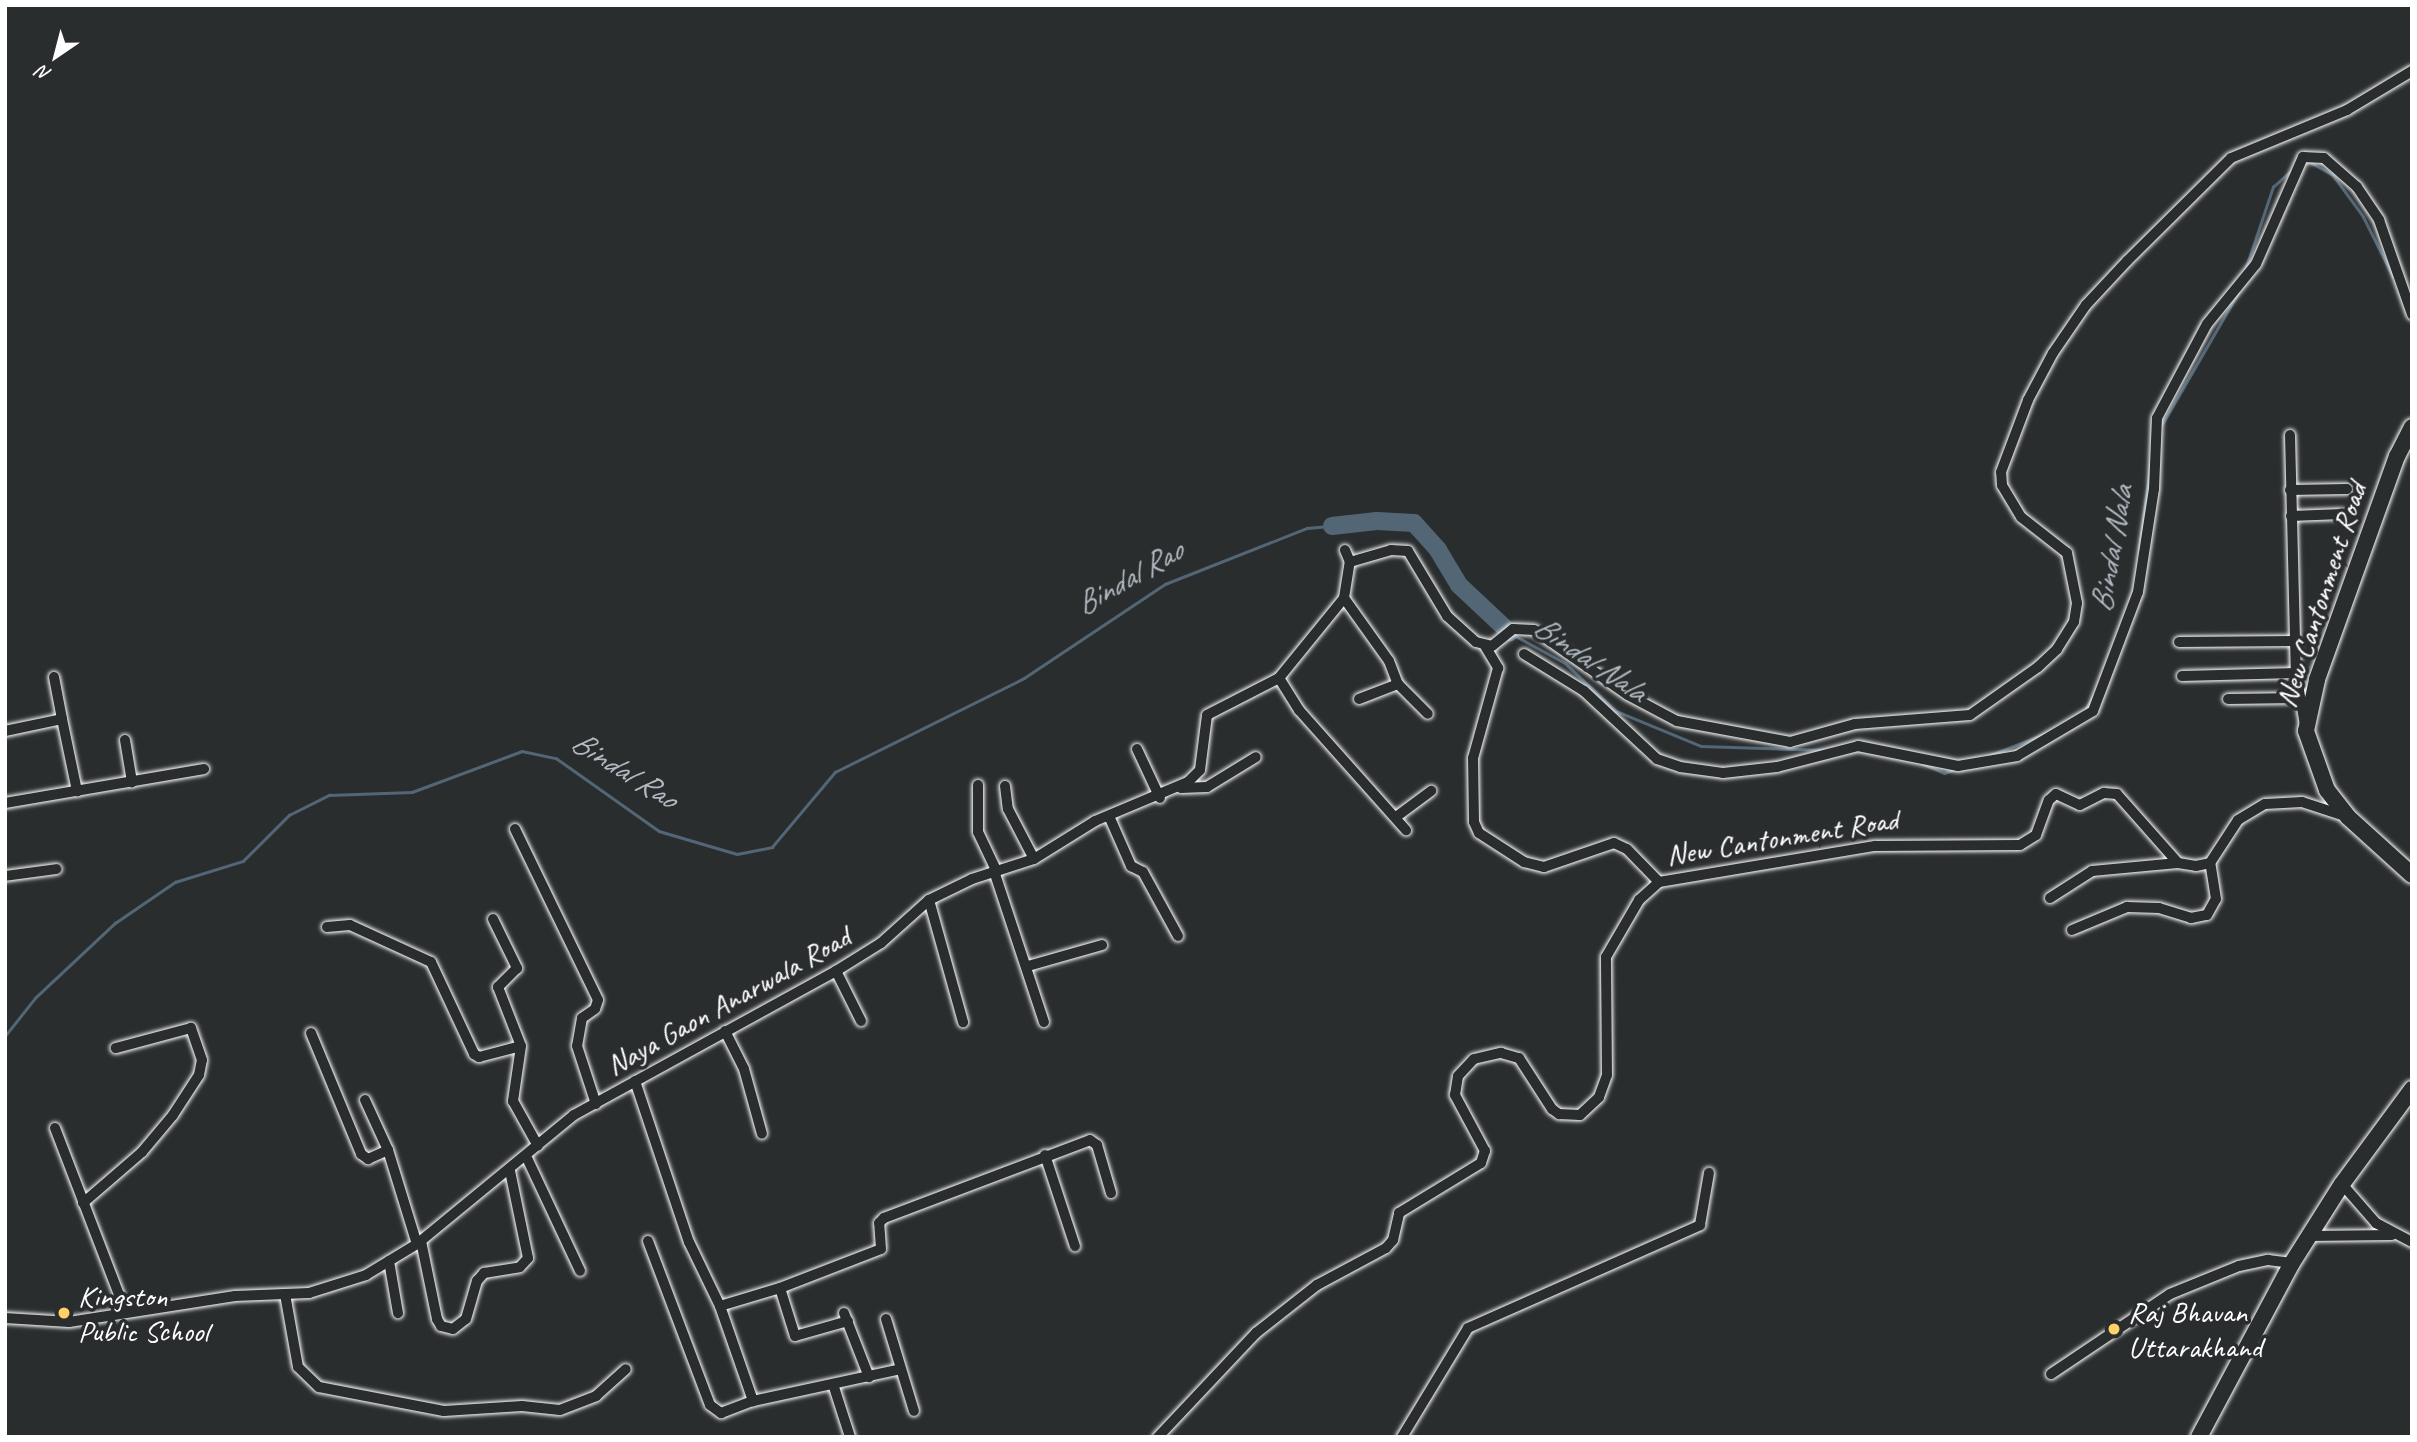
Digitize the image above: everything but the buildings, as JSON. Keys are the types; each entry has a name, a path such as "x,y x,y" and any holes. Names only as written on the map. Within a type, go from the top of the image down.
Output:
{"street":[{"path":"1489,646 1513,629 1526,627 1551,639 1653,710 1707,728 1790,742 1855,724 1969,715 2038,667 2057,649 2074,622 2077,603 2067,552 2021,517 2002,485 2001,472 2028,400 2053,354 2086,305 2231,158 2371,99 2412,71"},
{"path":"1524,654 1584,691 1657,759 1680,767 1723,773 1777,767 1858,746 1958,766 2017,756 2093,711 2138,592 2154,489 2157,418 2207,324 2256,264 2303,157 2324,158 2357,187 2378,220 2412,314"},
{"name":"New Cantonment Road","path":"2412,427 2397,456 2317,680 2306,731 2323,782 2348,817 2412,875"},
{"path":"2290,435 2296,673 2306,731"},
{"path":"2290,490 2347,489"},
{"path":"2291,516 2342,514"},
{"path":"1345,550 1350,562 1391,550 1408,551 1447,616 1489,646 1498,668 1473,758 1474,822 1479,833 1524,862 1544,867 1614,843 1627,849 1659,882"},
{"name":"Naya Gaon Anarwala Road","path":"5,1318 48,1323 125,1310 339,1286 389,1261 419,1242 538,1146 596,1104 836,971 881,943 929,900 1034,859 1110,816 1160,798 1178,788 1200,770 1207,715 1279,678 1344,598 1350,562"},
{"path":"1344,598 1388,661 1398,684 1428,714"},
{"path":"2179,642 2295,641"},
{"path":"2182,676 2296,673"},
{"path":"54,677 77,791"},
{"path":"1279,678 1299,710 1406,830"},
{"path":"1359,699 1398,684"},
{"path":"2228,699 2299,698"},
{"path":"5,731 62,719"},
{"path":"125,740 132,782"},
{"path":"1137,749 1160,798"},
{"path":"1178,788 1207,788 1256,757"},
{"path":"5,803 204,769"},
{"path":"978,785 978,832 996,873 1044,1021"},
{"path":"1004,786 1008,809 1034,859"},
{"path":"1396,817 1431,791"},
{"name":"New Cantonment Road","path":"1158,1437 1256,1333 1317,1285 1386,1248 1393,1240 1399,1213 1481,1164 1485,1151 1455,1095 1458,1076 1474,1059 1501,1054 1520,1058 1559,1114 1580,1115 1599,1097 1607,1075 1606,957 1639,900 1659,882 1875,846 2020,845 2036,835 2049,800 2056,794 2080,805 2104,793 2117,794 2178,863"},
{"name":"New Cantonment Road","path":"2210,863 2238,820 2265,804 2302,802 2348,817"},
{"path":"1110,816 1131,866 1143,872 1178,936"},
{"path":"515,829 598,1000 582,1018 578,1046 596,1104"},
{"path":"2050,898 2092,871 2178,863 2210,863 2216,899 2207,915 2191,918 2159,908 2127,907 2072,930"},
{"path":"5,876 57,869"},
{"path":"929,900 964,1022"},
{"path":"493,919 517,968 498,988 521,1046 513,1101 538,1146"},
{"path":"327,927 350,925 431,962 474,1054 479,1056 521,1046"},
{"path":"1028,966 1102,945"},
{"path":"836,971 861,1021"},
{"path":"83,1203 142,1152 173,1115 199,1075 202,1060 191,1028 116,1048"},
{"path":"725,1031 744,1069 762,1135"},
{"path":"311,1033 362,1154 368,1159 388,1150"},
{"path":"635,1081 689,1242 720,1307 753,1401"},
{"path":"2199,1437 2292,1263 2342,1184 2412,1089"},
{"path":"365,1100 388,1150 419,1242 441,1326 453,1329 466,1319 477,1281 485,1273 520,1267 528,1258 510,1171"},
{"path":"55,1128 125,1310"},
{"path":"720,1307 780,1288 881,1249 878,1223 884,1218 1045,1155 1094,1141 1111,1193"},
{"path":"1045,1155 1074,1246"},
{"path":"526,1156 580,1271"},
{"path":"1402,1437 1468,1328 1700,1225 1709,1173"},
{"path":"2342,1184 2392,1235"},
{"path":"2309,1236 2392,1235 2412,1242"},
{"path":"648,1241 710,1405 721,1413 753,1401 901,1369"},
{"path":"2051,1374 2170,1294 2239,1266 2268,1260 2292,1263"},
{"path":"389,1261 398,1313"},
{"path":"780,1288 795,1336 846,1317 869,1377"},
{"path":"285,1294 298,1367 319,1387 444,1411 522,1406 560,1410 596,1396 626,1369"},
{"path":"886,1319 914,1411"},
{"path":"833,1384 850,1437"}],"waterway":[{"name":"Bindal Nala","path":"2310,162 2333,175 2363,216 2393,276"},
{"name":"Bindal Nala","path":"2245,270 2273,187 2292,170"},
{"name":"Bindal Nala","path":"2161,426 2238,293"},
{"name":"Bindal Nala","path":"2139,550 2150,466"},
{"name":"Bindal Rao","path":"1332,526 1377,521 1414,523 1438,550 1459,585 1509,632"},
{"name":"Bindal Rao","path":"5,1036 35,998 115,923 175,882 243,861 289,815 329,795 412,792 522,751 556,758 659,831 737,854 772,847 835,772 1024,678 1165,584 1307,528 1332,526"},
{"name":"Bindal Nala","path":"1512,634 1565,663 1616,711 1701,746 1825,750"},
{"name":"Bindal Nala","path":"2085,710 2094,695"},
{"name":"Bindal Nala","path":"1988,756 2047,733"},
{"name":"Bindal Nala","path":"1923,764 1944,773 1953,770"}],"place":[{"name":"Kingston Public School","path":"64,1313"},
{"name":"Raj Bhavan Uttarakhand","path":"2114,1329"}]}
